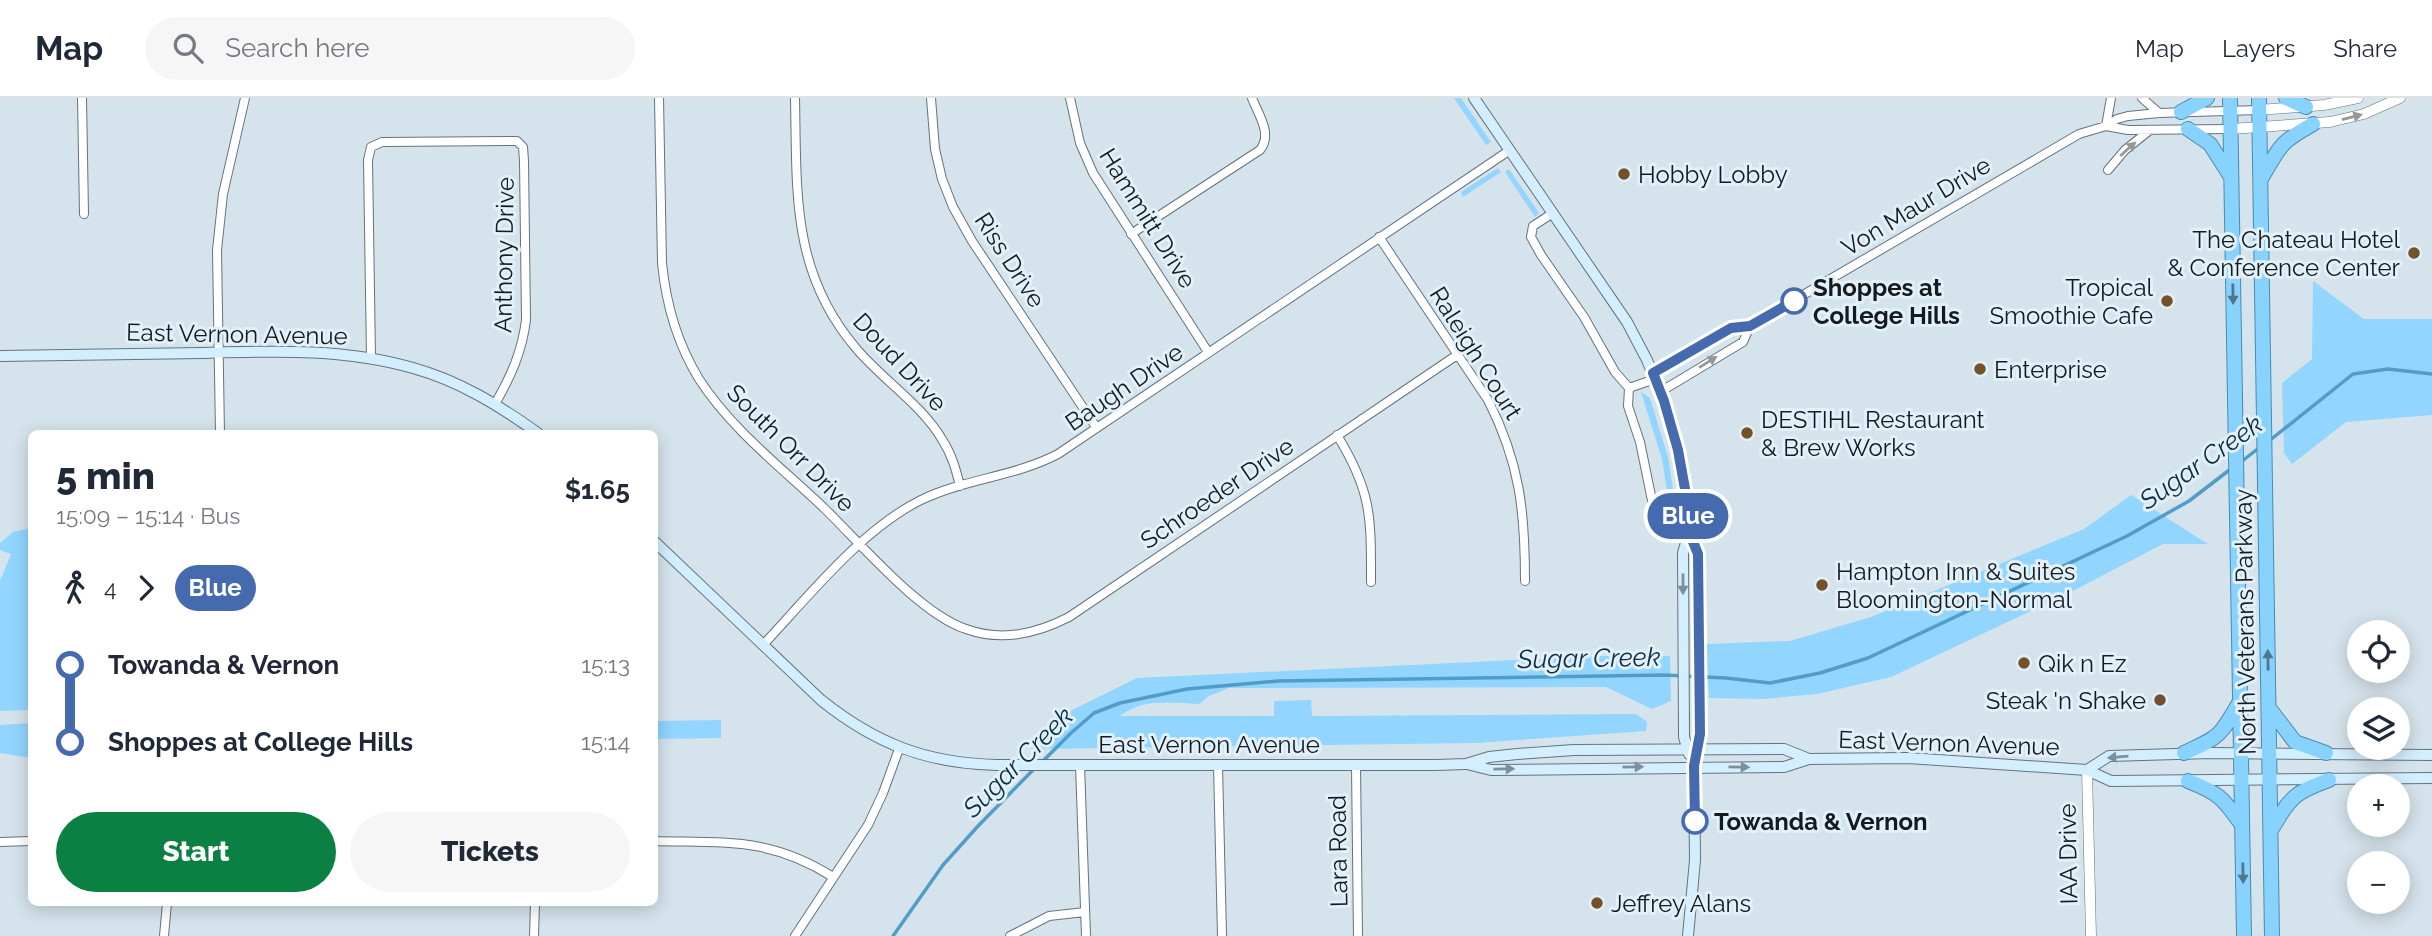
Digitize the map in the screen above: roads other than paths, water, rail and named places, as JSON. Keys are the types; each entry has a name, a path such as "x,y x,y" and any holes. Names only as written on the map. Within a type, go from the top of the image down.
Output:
{"highway":[{"path":"2181,112 2207,98"},
{"path":"2286,98 2306,107"},
{"name":"North Veterans Parkway","path":"2259,104 2273,936"},
{"name":"North Veterans Parkway","path":"2230,105 2244,936"},
{"path":"2261,180 2278,148 2288,138 2313,124"},
{"path":"2189,130 2210,144 2231,177"},
{"path":"2184,753 2215,739 2225,728 2240,701"},
{"path":"2269,708 2295,742 2326,752"},
{"path":"2271,831 2295,796 2303,789 2329,780"},
{"path":"2188,781 2214,792 2227,803 2242,826"}],"main road":[{"path":"1474,98 1627,323 1660,392 1680,461 1689,532 1698,554 1700,734 1692,750"},
{"name":"East Vernon Avenue","path":"0,356 315,352 371,358 456,384 495,404 533,430"},
{"path":"1688,936 1695,860 1694,766 1692,750 1684,737 1682,553 1689,532"},
{"name":"East Vernon Avenue","path":"658,545 841,717 899,749 949,762 996,765 1466,764 1491,769 1694,766 1784,768 1809,759 1908,758 2087,770 2111,781 2432,778"},
{"name":"East Vernon Avenue","path":"1466,764 1489,757 1534,752 1784,749 1809,759"},
{"name":"East Vernon Avenue","path":"2087,770 2109,756 2326,752 2432,755"}],"street":[{"path":"82,98 84,214"},
{"path":"220,430 216,272 219,219 245,98"},
{"name":"South Orr Drive","path":"659,98 663,276 670,313 684,352 708,393 728,417 928,608 954,624 988,635"},
{"name":"Doud Drive","path":"795,98 799,219 806,254 818,288 838,325 855,347 932,425 951,456 960,486"},
{"name":"Riss Drive","path":"931,98 935,149 942,179 953,207 972,241 1096,427"},
{"name":"Hammitt Drive","path":"1070,98 1075,127 1089,166 1208,352"},
{"path":"1131,234 1264,145 1265,128 1252,98"},
{"path":"2106,126 2112,98"},
{"path":"2142,98 2159,113"},
{"path":"2259,104 2306,107 2358,98"},
{"path":"2231,129 2313,124 2364,114 2400,98"},
{"name":"Von Maur Drive","path":"1629,388 1654,376 1731,328 1750,326 2078,134 2129,116 2259,104"},
{"name":"Von Maur Drive","path":"2106,126 2128,131 2231,129"},
{"path":"2108,170 2124,150 2150,130"},
{"name":"Anthony Drive","path":"371,358 369,152 373,146 382,142 512,140 520,143 524,161 526,320 516,365 495,404"},
{"name":"Baugh Drive","path":"763,645 860,545 910,506 941,491 1009,474 1044,461 1071,446 1510,150"},
{"path":"1553,213 1533,226 1531,237 1584,317 1615,372 1629,388 1628,406 1641,445 1655,514 1667,528 1689,532"},
{"name":"Raleigh Court","path":"1380,237 1488,400 1501,428 1515,465 1523,511 1525,581"},
{"name":"Von Maur Drive","path":"1660,392 1742,341 1750,326"},
{"name":"Schroeder Drive","path":"988,635 1023,634 1069,617 1457,355"},
{"path":"1337,435 1354,464 1367,500 1371,582"},
{"path":"794,936 877,808 899,749"},
{"path":"1079,765 1086,936"},
{"path":"1218,765 1222,936"},
{"name":"Lara Road","path":"1356,765 1358,936"},
{"name":"IAA Drive","path":"2087,770 2091,936"},
{"path":"0,842 28,841"},
{"path":"658,841 763,846 806,861 833,877"},
{"path":"164,936 167,906"},
{"path":"534,936 535,906"},
{"path":"1010,936 1049,916 1085,912"}],"waterway":[{"name":"Sugar Creek","path":"2269,441 2353,374 2388,369 2432,374"},
{"name":"Sugar Creek","path":"2241,462 2260,447"},
{"name":"Sugar Creek","path":"1041,763 1094,713 1120,703 1187,689 1278,681 1664,675 1770,683 1820,673 1868,658 2127,536 2189,501 2232,468"},
{"name":"Sugar Creek","path":"893,936 943,865 1035,768"}],"place":[{"name":"Hobby Lobby","path":"1624,174"},
{"name":"The Chateau Hotel & Conference Center","path":"2414,253"},
{"name":"Shoppes at College Hills","path":"1794,301"},
{"name":"Tropical Smoothie Cafe","path":"2167,301"},
{"name":"Enterprise","path":"1980,369"},
{"name":"DESTIHL Restaurant & Brew Works","path":"1747,433"},
{"name":"Hampton Inn & Suites Bloomington-Normal","path":"1822,585"},
{"name":"Qik n Ez","path":"2024,663"},
{"name":"Steak 'n Shake","path":"2160,700"},
{"name":"Towanda & Vernon","path":"1695,821"},
{"name":"Jeffrey Alans","path":"1597,903"}]}
